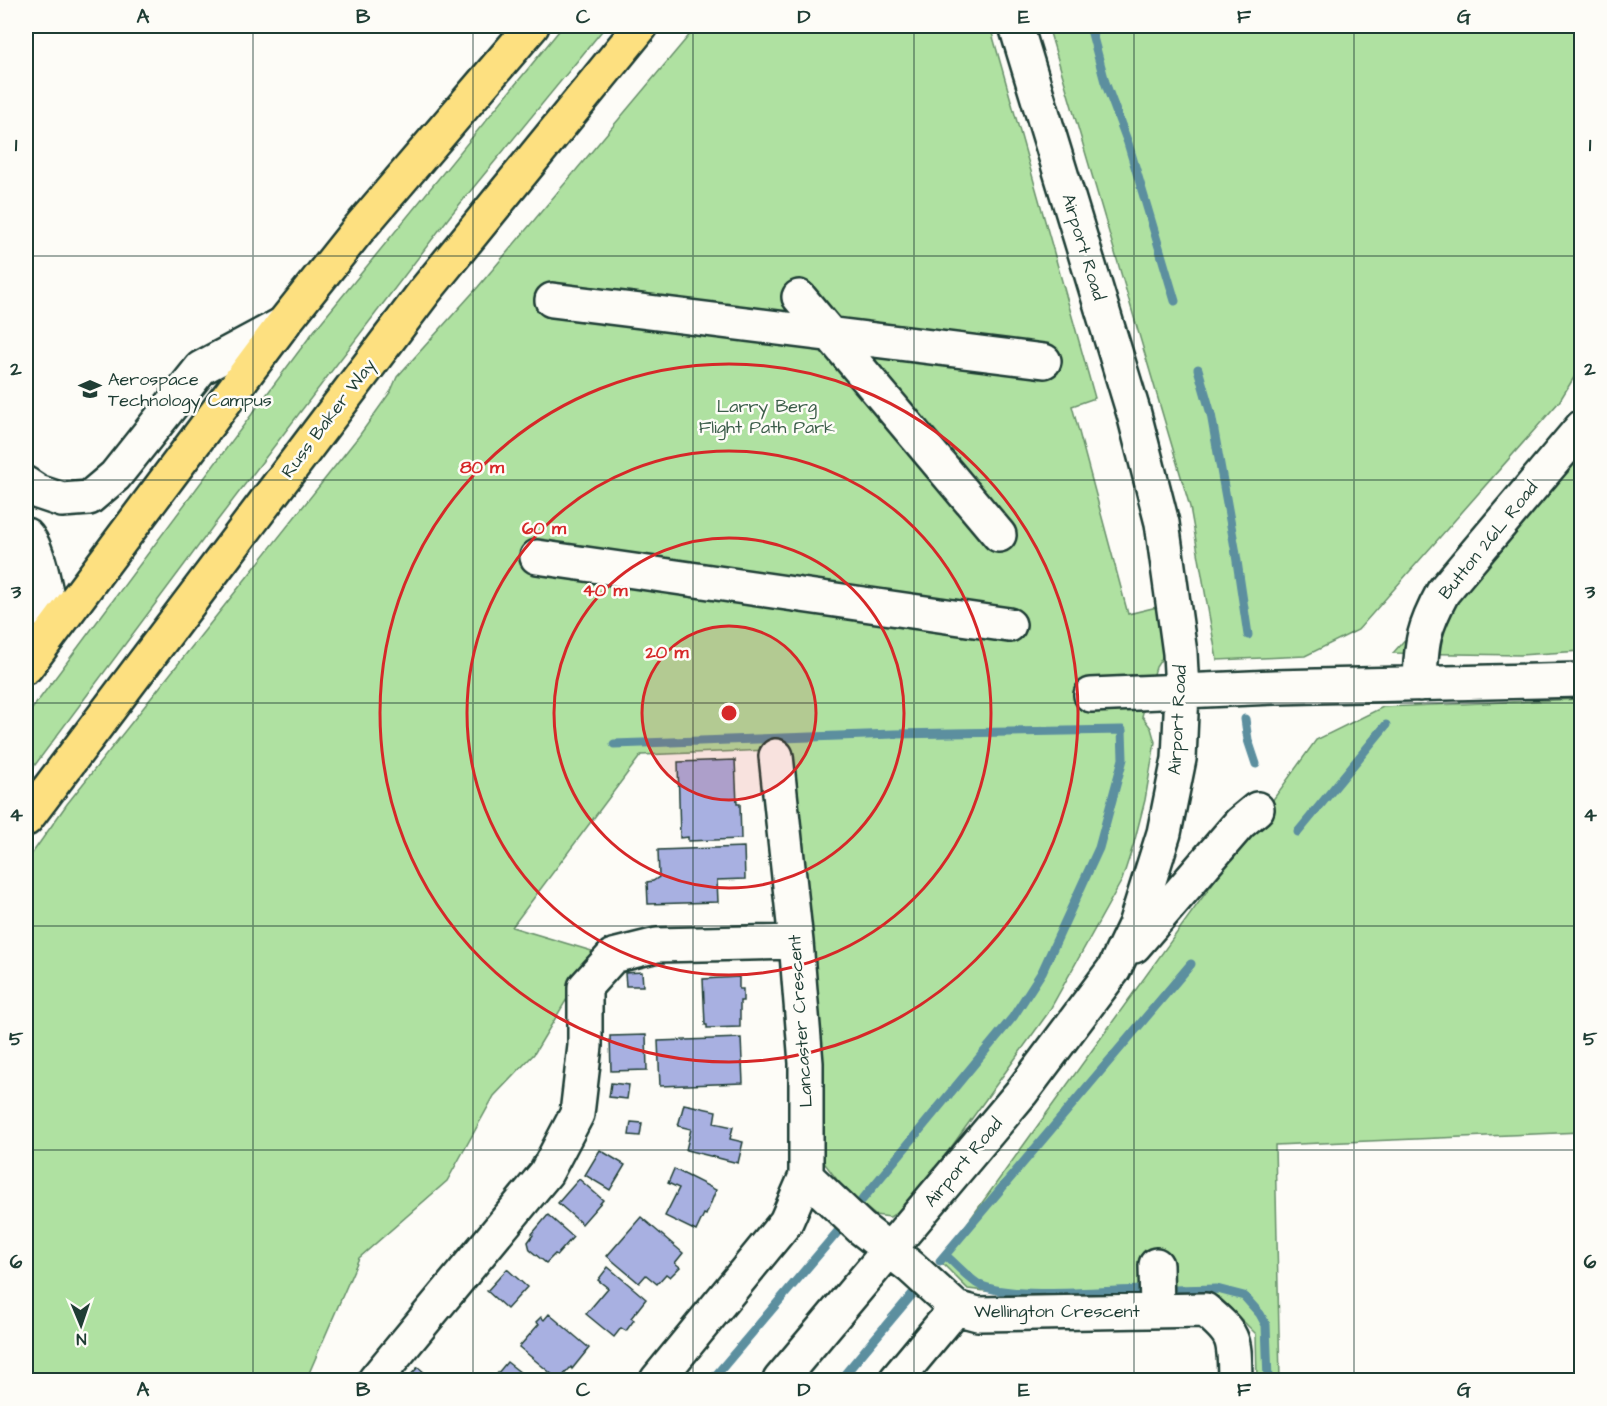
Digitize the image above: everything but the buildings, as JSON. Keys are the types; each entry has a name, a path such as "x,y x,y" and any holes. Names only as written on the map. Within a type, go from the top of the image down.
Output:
{"main road":[{"path":"26,667 283,324 357,231 532,26"},
{"name":"Russ Baker Way","path":"26,819 425,291 641,26"}],"street":[{"name":"Airport Road","path":"780,1380 1022,1094 1114,969 1135,925 1164,833 1179,759 1182,691 1180,652 1162,523 1127,391 1016,26"},
{"path":"799,297 999,535"},
{"path":"552,300 1044,361"},
{"path":"26,484 38,492 62,500 89,498 115,476 201,368 283,324"},
{"name":"Button 26L Road","path":"1420,684 1421,647 1428,621 1443,592 1581,427"},
{"path":"26,535 30,539 42,574 52,630"},
{"path":"537,557 1009,624"},
{"path":"1091,695 1581,680"},
{"name":"Lancaster Crescent","path":"657,1380 786,1222 806,1176 806,1063 796,942 776,756"},
{"path":"1114,969 1240,824 1257,809"},
{"path":"375,1380 546,1173 577,1114 585,1046 585,987 613,956 657,945 796,942"},
{"name":"Wellington Crescent","path":"806,1176 861,1228 911,1267 956,1308 978,1314 1205,1310 1222,1324 1234,1343 1235,1380"},
{"path":"1156,1265 1157,1311"},
{"path":"896,1380 956,1308"}],"green space":[{"path":"563,26 606,26 450,216 217,521 26,777 26,717 314,331"},
{"name":"Larry Berg Flight Path Park","path":"697,26 990,26 1095,398 1072,406 1128,614 1157,607 1163,649 1162,658 1156,667 1142,716 1151,728 1155,742 1145,800 1122,880 1048,1013 921,1189 903,1209 890,1217 875,1215 844,1189 825,1164 818,1142 769,750 641,755 512,927 595,952 534,1054 494,1096 447,1181 359,1258 306,1380 26,1380 26,862 67,804 359,436 391,391 397,377 478,287"},
{"path":"1048,26 1581,26 1581,366 1559,402 1358,630 1305,656 1217,660 1190,507"},
{"path":"1581,432 1581,651 1520,655 1393,653 1545,481"},
{"path":"1581,699 1581,1132 1275,1145 1280,1380 1257,1380 1256,1334 1219,1297 1048,1298 968,1289 940,1261 1316,740 1383,707"}],"waterway":[{"path":"1090,26 1105,82 1128,143 1175,301"},
{"path":"1198,369 1211,414 1248,635"},
{"path":"1245,719 1248,740 1256,764"},
{"path":"1298,832 1386,725"},
{"path":"614,744 894,734 1122,730 1123,759 1099,848 1042,972 1013,1017 862,1200"},
{"path":"940,1261 1191,964"},
{"path":"712,1380 840,1229"},
{"path":"945,1255 976,1283 995,1290 1035,1293 1141,1290"},
{"path":"1174,1290 1217,1289 1244,1296 1260,1314 1266,1325 1268,1380"},
{"path":"840,1380 915,1291"}],"place":[{"name":"Aerospace Technology Campus","path":"90,389"}]}
